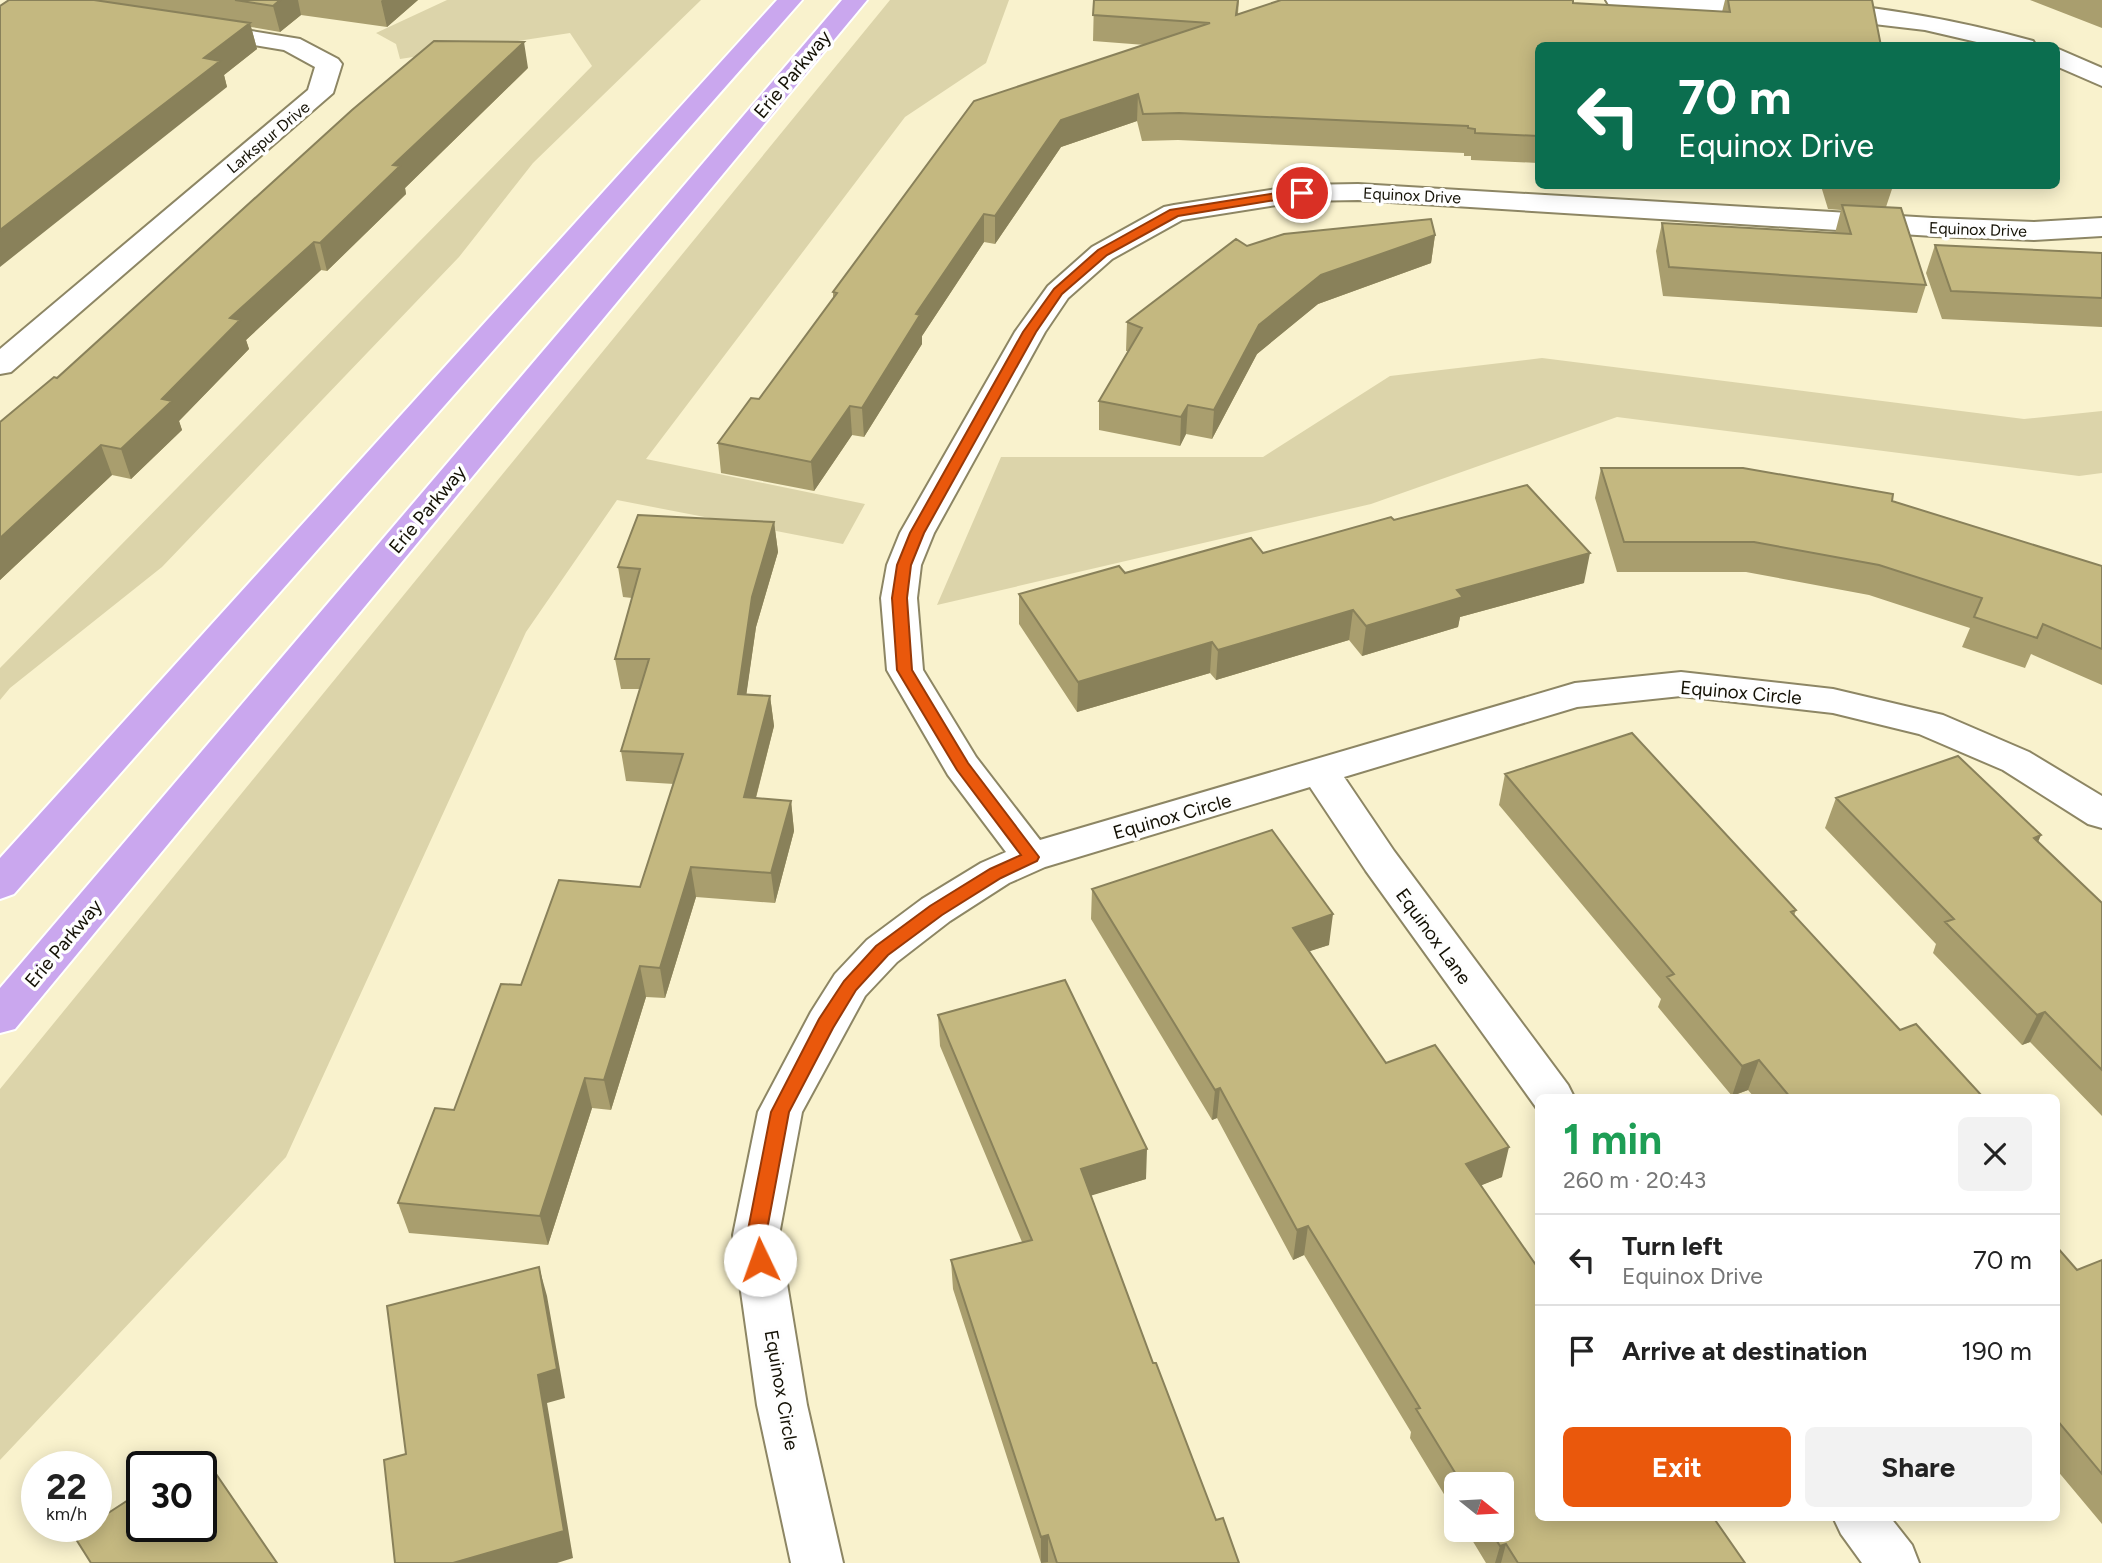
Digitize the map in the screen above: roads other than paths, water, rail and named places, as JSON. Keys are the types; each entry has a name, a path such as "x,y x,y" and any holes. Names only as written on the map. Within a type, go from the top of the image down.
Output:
{"main road":[{"path":"0,884 790,0"},
{"name":"Erie Parkway","path":"0,1017 855,0"}],"street":[{"path":"1632,0 1857,14 1936,25 2007,42"},
{"name":"Larkspur Drive","path":"0,365 320,93 329,64 291,44 181,27"},
{"path":"2060,59 2102,78"},
{"path":"1147,192 1174,213"},
{"name":"Equinox Drive","path":"1031,857 962,766 905,670 899,598 904,565 917,533 1030,332 1058,292 1102,253 1174,213 1302,193 1358,192 1933,227 2034,231 2102,227"},
{"name":"Equinox Circle","path":"817,1563 782,1405 756,1235 780,1112 844,995 882,951 946,904 995,873 1031,857 1575,695 1681,684 1833,701 1930,724 2016,761 2102,814"},
{"name":"Equinox Lane","path":"1320,772 1380,861 1550,1094"},
{"path":"1862,1521 1892,1563"}]}
